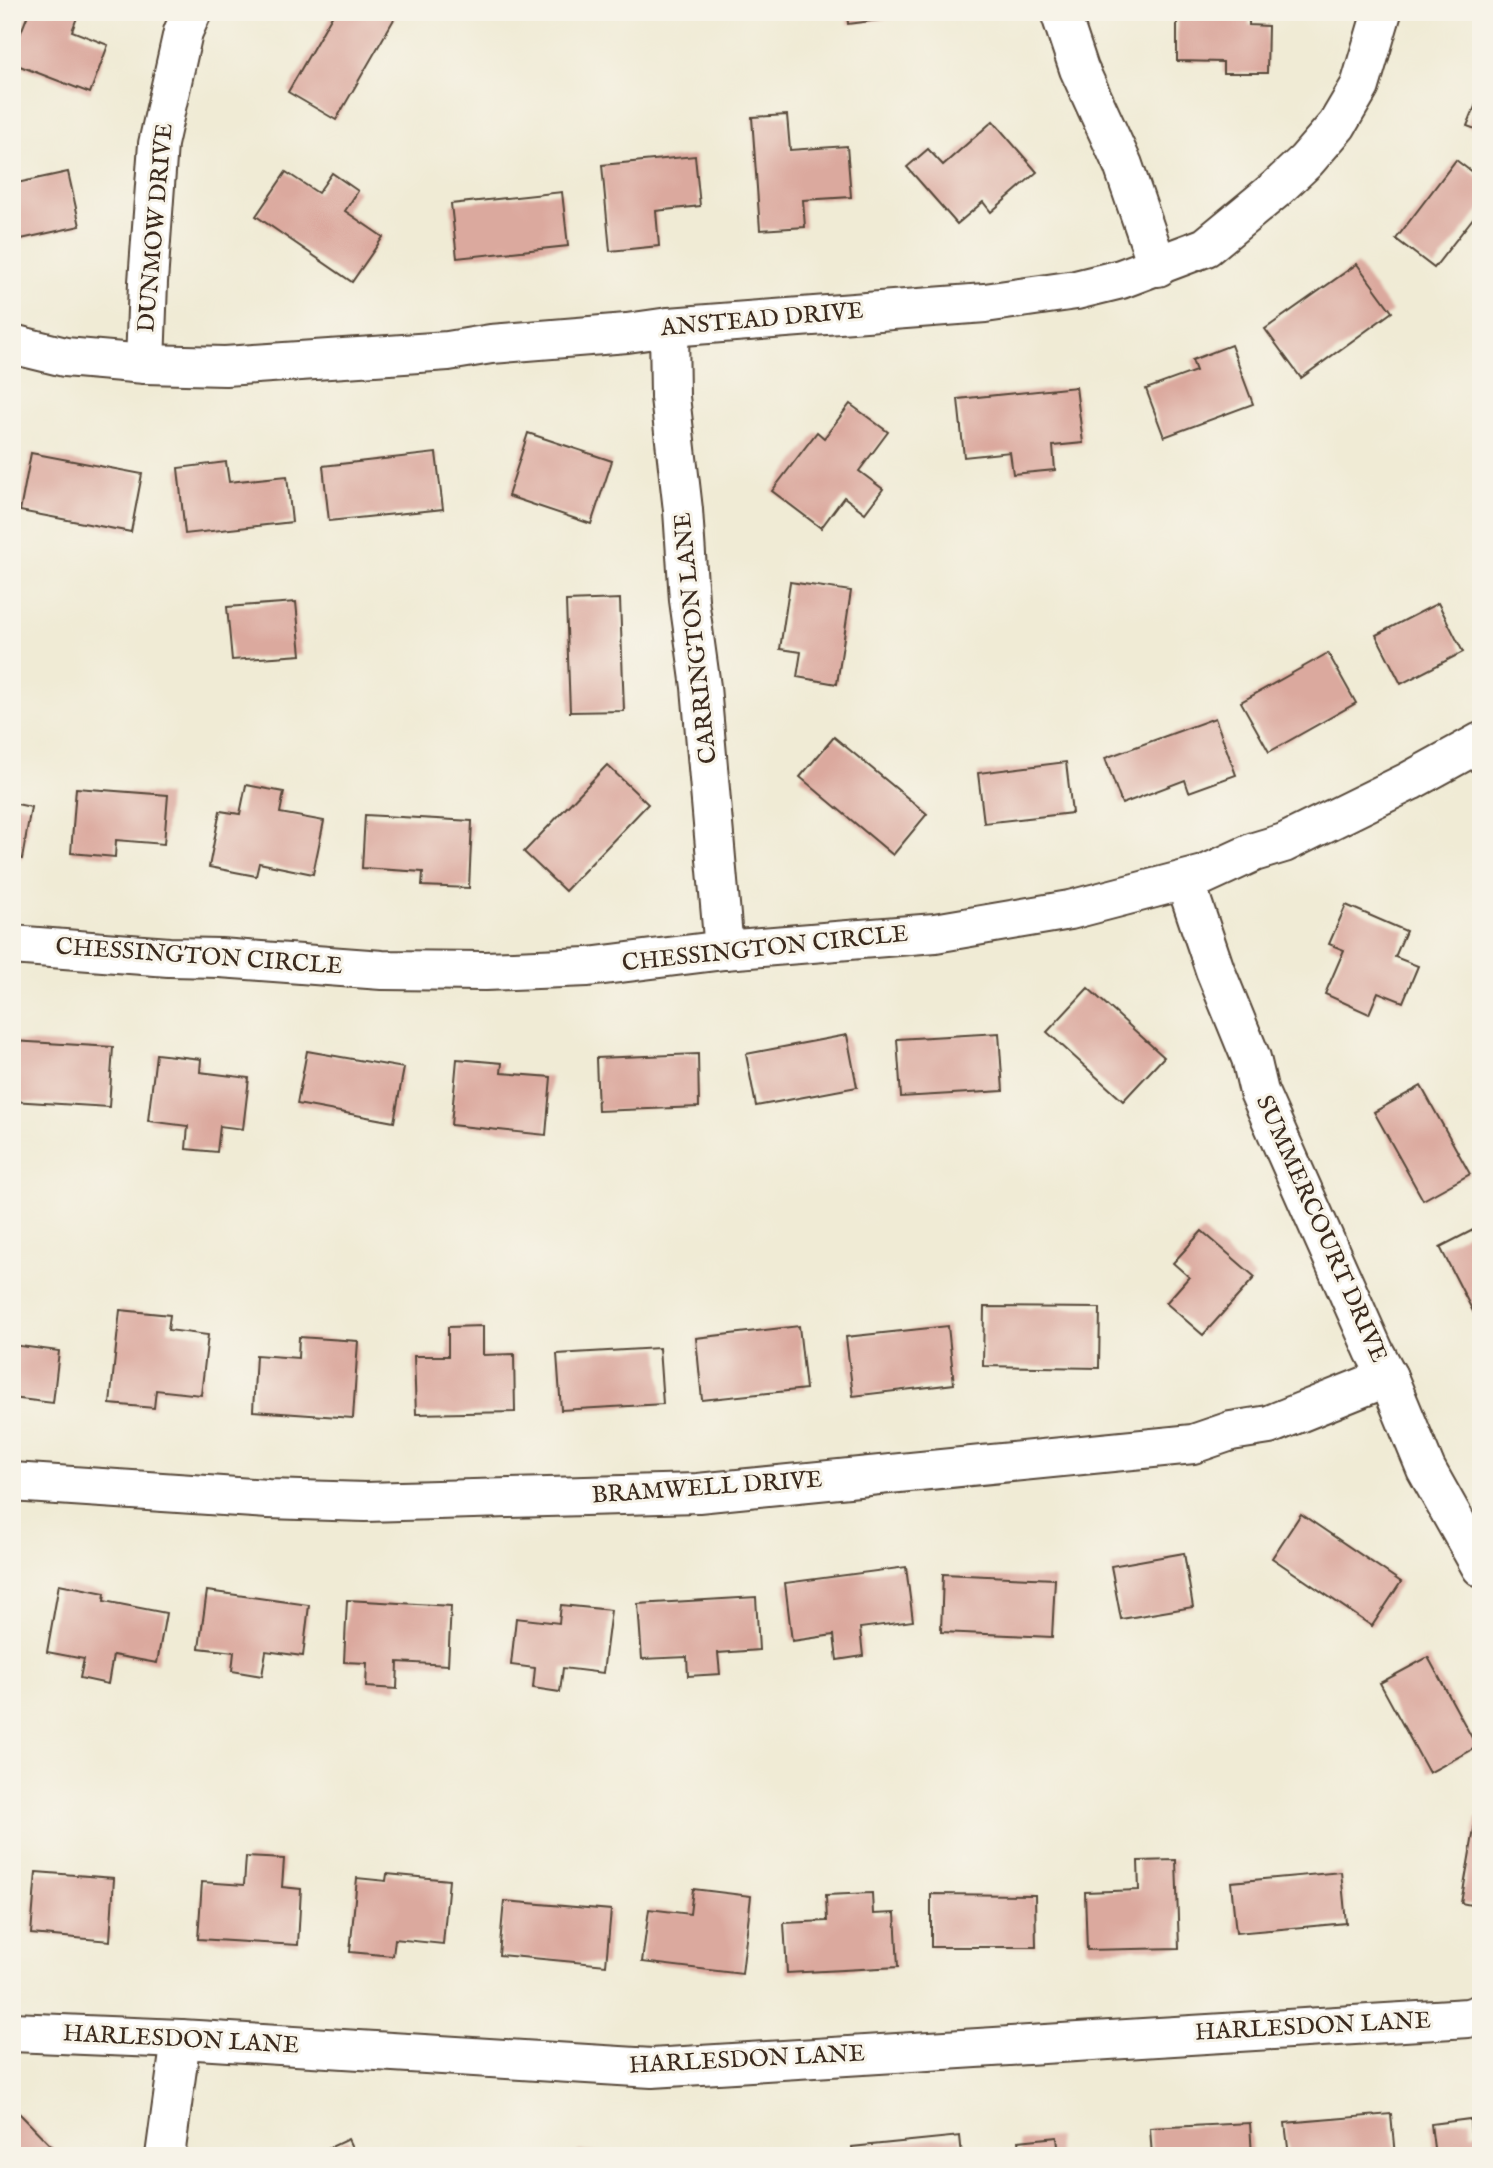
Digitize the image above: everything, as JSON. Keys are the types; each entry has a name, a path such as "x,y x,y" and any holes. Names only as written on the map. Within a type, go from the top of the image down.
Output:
{"street":[{"name":"DUNMOW DRIVE","path":"145,364 148,282 159,144 183,32 192,12"},
{"path":"1060,12 1079,69 1123,165 1158,267"},
{"name":"ANSTEAD DRIVE","path":"12,344 65,357 145,364 225,366 448,351 491,344 669,327 985,303 1076,290 1158,267 1206,247 1275,190 1306,161 1337,125 1360,86 1382,12"},
{"name":"CARRINGTON LANE","path":"669,327 670,397 683,510 689,600 701,687 724,950"},
{"name":"CHESSINGTON CIRCLE","path":"12,945 382,970 485,971 588,967 724,950 935,933 1070,910 1204,876 1254,852 1284,843 1410,781 1481,742"},
{"name":"SUMMERCOURT DRIVE","path":"1185,881 1215,970 1251,1058 1259,1092 1388,1377 1426,1469 1481,1567"},
{"name":"BRAMWELL DRIVE","path":"12,1482 268,1499 365,1502 698,1493 1193,1444 1231,1431 1269,1425 1388,1377"},
{"name":"HARLESDON LANE","path":"12,2032 181,2039 652,2068 1468,2018 1481,2014"},
{"path":"165,2156 181,2039"}],"building":[{"path":"29,12 79,12 72,31 108,45 90,93 12,63 12,55"},
{"path":"334,12 397,14 336,120 288,92"},
{"path":"847,12 903,12 903,17 848,24"},
{"path":"1177,12 1249,12 1249,25 1268,26 1267,73 1223,73 1223,62 1177,61"},
{"path":"1481,92 1481,131 1467,126"},
{"path":"787,115 790,150 847,146 851,197 803,200 805,227 760,230 752,117"},
{"path":"993,121 1037,172 991,212 983,202 957,224 907,167 928,149 943,165"},
{"path":"695,156 700,206 656,211 659,246 610,251 602,165"},
{"path":"1456,160 1481,179 1481,208 1434,268 1396,239"},
{"path":"68,172 80,226 12,241 12,184"},
{"path":"286,172 318,193 332,173 358,191 345,211 383,237 352,282 256,216"},
{"path":"562,192 568,246 457,258 451,204"},
{"path":"1357,264 1392,312 1301,378 1265,329"},
{"path":"1231,345 1253,404 1164,437 1146,389 1196,371 1192,360"},
{"path":"1076,387 1083,443 1053,446 1055,470 1013,474 1010,452 964,457 958,399"},
{"path":"850,404 888,432 859,471 883,489 865,513 844,497 821,528 772,491 817,432 824,438"},
{"path":"528,433 612,461 591,524 508,496"},
{"path":"31,453 142,474 131,532 20,511"},
{"path":"436,453 443,509 329,521 323,466"},
{"path":"226,462 229,482 287,476 292,522 185,534 178,468"},
{"path":"790,582 851,591 837,684 797,677 801,652 780,649"},
{"path":"620,599 624,711 570,712 566,601"},
{"path":"296,602 301,655 232,660 227,607"},
{"path":"1438,603 1463,652 1401,684 1376,635"},
{"path":"1328,653 1356,703 1269,752 1241,702"},
{"path":"1215,718 1236,775 1189,792 1185,780 1122,804 1105,758"},
{"path":"834,737 927,814 893,855 800,777"},
{"path":"1066,762 1072,813 984,823 978,773"},
{"path":"607,765 648,804 565,891 524,852"},
{"path":"246,785 284,792 280,813 324,821 313,874 259,863 256,876 209,867 220,811 240,814"},
{"path":"76,788 168,795 164,844 116,840 115,857 71,853"},
{"path":"12,803 31,807 22,859 12,857"},
{"path":"365,815 472,821 469,888 422,886 423,872 362,868"},
{"path":"1346,905 1406,931 1395,957 1418,966 1403,1002 1378,992 1369,1014 1325,994 1344,950 1329,944"},
{"path":"1088,988 1164,1057 1123,1101 1047,1032"},
{"path":"999,1033 1003,1091 901,1097 897,1039"},
{"path":"847,1035 857,1087 756,1106 746,1054"},
{"path":"12,1041 113,1047 109,1107 12,1101"},
{"path":"307,1051 404,1068 394,1122 297,1104"},
{"path":"156,1054 201,1059 200,1072 249,1078 243,1129 220,1126 217,1152 186,1149 188,1126 148,1121"},
{"path":"698,1054 699,1107 598,1111 596,1058"},
{"path":"457,1059 502,1063 501,1073 551,1077 546,1135 451,1125"},
{"path":"1421,1086 1470,1174 1423,1200 1374,1112"},
{"path":"1481,1226 1481,1327 1440,1247"},
{"path":"1202,1231 1255,1277 1203,1335 1166,1303 1189,1277 1173,1263"},
{"path":"984,1307 1100,1308 1099,1368 983,1366"},
{"path":"120,1310 170,1315 168,1330 208,1335 201,1395 156,1390 154,1408 110,1404"},
{"path":"483,1326 483,1355 514,1354 515,1412 416,1414 414,1356 448,1356 448,1327"},
{"path":"799,1326 806,1389 702,1400 696,1338"},
{"path":"948,1326 954,1384 853,1396 846,1337"},
{"path":"299,1337 358,1341 353,1418 253,1411 256,1355 298,1358"},
{"path":"12,1345 59,1351 53,1403 12,1398"},
{"path":"659,1348 663,1404 561,1410 557,1354"},
{"path":"1301,1514 1401,1582 1372,1626 1272,1558"},
{"path":"1184,1553 1193,1607 1121,1619 1111,1566"},
{"path":"906,1567 913,1621 860,1628 863,1656 837,1660 834,1635 792,1641 785,1583"},
{"path":"943,1574 1055,1579 1052,1637 941,1632"},
{"path":"59,1584 105,1593 104,1601 166,1613 157,1663 113,1655 108,1684 80,1678 84,1659 47,1652"},
{"path":"207,1591 309,1605 303,1656 266,1651 262,1676 232,1671 234,1652 199,1648"},
{"path":"756,1597 759,1650 718,1653 720,1674 688,1676 687,1657 642,1659 638,1604"},
{"path":"347,1600 451,1606 448,1665 398,1662 397,1689 366,1687 367,1663 344,1662"},
{"path":"561,1605 611,1610 603,1673 563,1668 560,1692 533,1688 535,1668 511,1665 516,1618 559,1623"},
{"path":"1428,1657 1477,1747 1429,1773 1380,1683"},
{"path":"1476,1818 1481,1819 1481,1907 1461,1903"},
{"path":"246,1857 284,1859 282,1887 301,1889 298,1945 198,1939 202,1882 244,1885"},
{"path":"1176,1860 1179,1948 1087,1950 1085,1892 1139,1890 1138,1861"},
{"path":"36,1872 114,1878 110,1941 31,1934"},
{"path":"1341,1872 1346,1923 1236,1933 1231,1882"},
{"path":"387,1874 449,1880 443,1944 395,1939 393,1956 350,1952 357,1878 386,1881"},
{"path":"693,1889 751,1896 742,1974 642,1962 649,1909 690,1914"},
{"path":"872,1893 873,1914 895,1913 898,1967 787,1973 784,1923 827,1921 826,1895"},
{"path":"931,1894 1035,1895 1036,1947 931,1947"},
{"path":"504,1901 611,1910 606,1965 499,1955"},
{"path":"19,2113 61,2156 12,2156 12,2120"},
{"path":"1391,2114 1395,2156 1289,2156 1285,2123"},
{"path":"1470,2119 1471,2133 1481,2131 1481,2156 1435,2156 1431,2124"},
{"path":"1250,2123 1252,2156 1152,2156 1150,2128"},
{"path":"960,2136 962,2156 853,2156 852,2147"},
{"path":"1057,2137 1059,2156 1021,2156 1019,2141"},
{"path":"348,2139 356,2156 312,2156"},
{"path":"578,2151 615,2154 615,2156 578,2156"}]}
